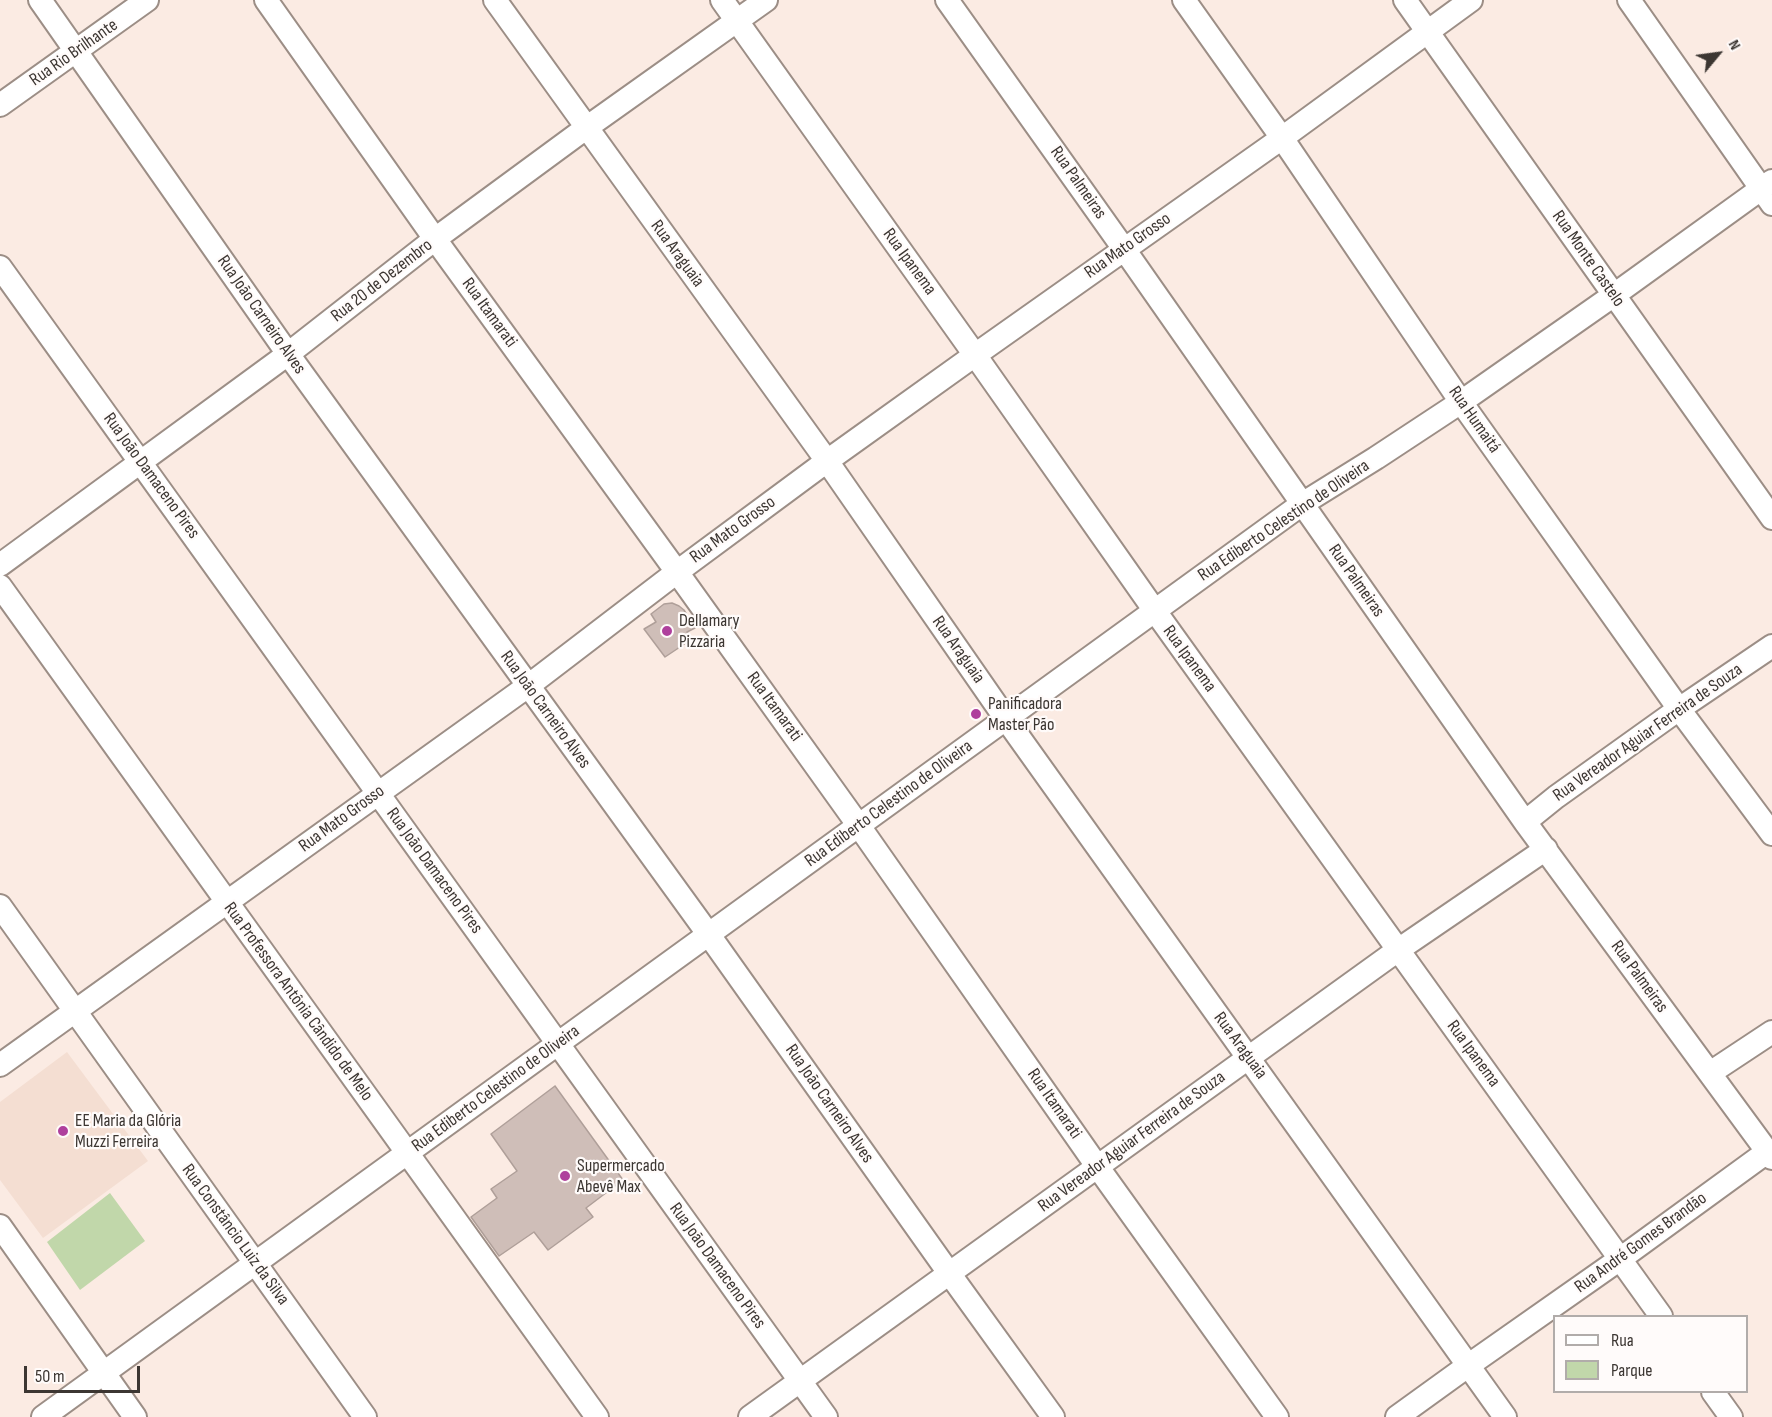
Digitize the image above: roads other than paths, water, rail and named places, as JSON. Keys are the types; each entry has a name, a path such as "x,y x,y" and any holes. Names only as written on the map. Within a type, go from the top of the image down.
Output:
{"street":[{"name":"Rua João Carneiro Alves","path":"40,0 288,354 709,935 1053,1417"},
{"name":"Rua Rio Brilhante","path":"0,105 147,0"},
{"name":"Rua Itamarati","path":"266,0 435,239 859,826 1097,1166 1277,1417"},
{"name":"Rua Araguaia","path":"495,0 827,461 1006,719 1505,1417"},
{"name":"Rua Ipanema","path":"722,0 1659,1315"},
{"name":"Rua 20 de Dezembro","path":"0,565 288,354 435,239 766,0"},
{"name":"Rua Palmeiras","path":"947,0 1525,822 1770,1155"},
{"name":"Rua Humaitá","path":"1184,0 1282,138 1461,402 1679,709 1772,834"},
{"name":"Rua Monte Castelo","path":"1405,0 1772,518"},
{"name":"Rua Mato Grosso","path":"0,1065 528,686 827,461 1282,138 1470,0"},
{"path":"1629,0 1768,191"},
{"name":"Rua Ediberto Celestino de Oliveira","path":"44,1417 1302,504 1376,459 1461,402 1768,191"},
{"name":"Rua João Damaceno Pires","path":"0,267 826,1417"},
{"name":"Rua Professora Antônia Cândido de Melo","path":"0,586 597,1417"},
{"name":"Rua Vereador Aguiar Ferreira de Souza","path":"1525,822 1556,796 1772,646"},
{"name":"Rua Vereador Aguiar Ferreira de Souza","path":"750,1417 1398,950 1546,849"},
{"name":"Rua Constâncio Luiz da Silva","path":"0,906 365,1417"},
{"path":"1710,1073 1772,1032"},
{"name":"Rua André Gomes Brandão","path":"1397,1417 1770,1155"},
{"path":"0,1226 135,1417"},
{"path":"1714,1393 1731,1417"}],"place":[{"name":"Dellamary Pizzaria","path":"667,631"},
{"name":"Panificadora Master Pão","path":"976,714"},
{"name":"EE Maria da Glória Muzzi Ferreira","path":"63,1131"},
{"name":"Supermercado Abevê Max","path":"565,1176"}]}
